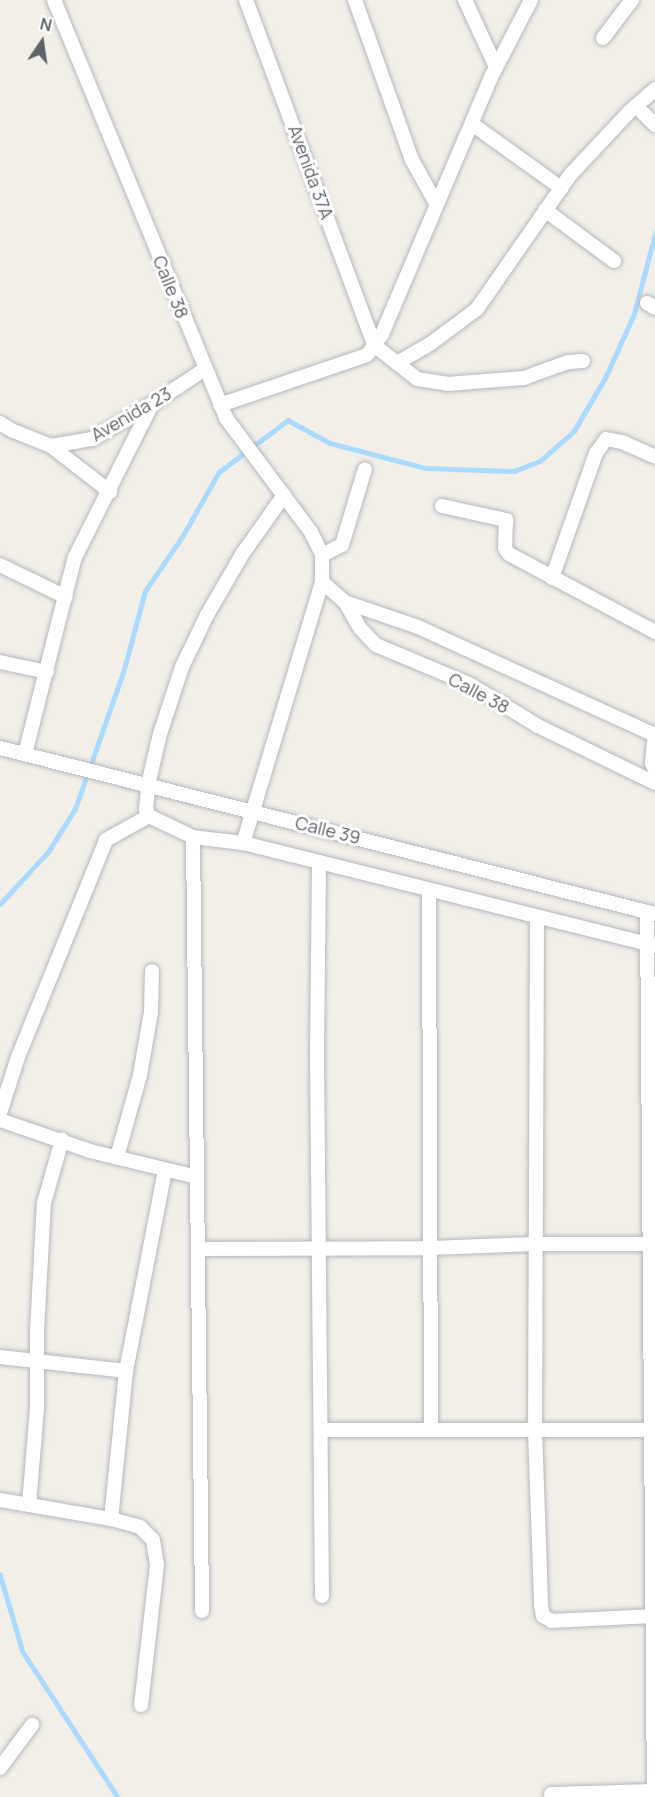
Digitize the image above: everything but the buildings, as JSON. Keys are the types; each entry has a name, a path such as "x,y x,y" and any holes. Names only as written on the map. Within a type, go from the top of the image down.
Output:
{"street":[{"name":"Calle 38","path":"54,0 226,418 311,532 322,555"},
{"name":"Avenida 37A","path":"246,0 374,345"},
{"path":"355,0 412,160 437,205"},
{"path":"465,0 496,67"},
{"path":"220,405 367,355 382,334 496,67 531,0"},
{"path":"603,38 632,0"},
{"path":"397,363 430,345 477,309 561,188 636,106 655,89"},
{"path":"636,106 655,125"},
{"path":"472,124 561,188"},
{"path":"545,210 615,261"},
{"path":"374,345 417,379 447,384 524,378 568,362 583,361"},
{"name":"Avenida 23","path":"51,446 92,439 152,404 205,369"},
{"path":"25,754 75,557 110,492 152,404"},
{"path":"0,423 10,430 51,446 110,492"},
{"path":"552,578 596,453 606,439 622,442 655,457"},
{"path":"243,843 255,811 322,582 322,555 342,545 364,470"},
{"path":"284,495 243,553 207,615 182,668 160,734 148,785 146,810 149,816 193,837 243,843 651,945"},
{"path":"442,506 506,520 506,548 509,554 655,632"},
{"path":"0,565 66,597"},
{"name":"Calle 38","path":"322,582 345,602 360,628 376,645 471,685 538,726 655,783"},
{"path":"345,602 418,627 655,734 652,763 655,770"},
{"path":"0,662 47,672"},
{"name":"Calle 39","path":"0,748 651,913"},
{"path":"0,1113 18,1057 106,840 149,816"},
{"path":"193,837 202,1611"},
{"path":"319,862 317,1056 322,1596"},
{"path":"429,890 431,1430"},
{"path":"551,1794 654,1793 651,913"},
{"path":"537,917 535,1429 543,1616 552,1621 654,1616"},
{"path":"117,1157 140,1075 151,1012 152,971"},
{"path":"0,1120 165,1171 197,1177"},
{"path":"29,1505 37,1407 44,1203 62,1140"},
{"path":"111,1519 126,1371 165,1171"},
{"path":"199,1249 652,1244"},
{"path":"0,1357 126,1371"},
{"path":"322,1430 653,1430"},
{"path":"0,1500 111,1519 140,1527 153,1540 157,1565 141,1705"},
{"path":"0,1768 32,1725"}],"waterway":[{"path":"0,904 48,852 75,809 123,673 145,591 182,537 219,472 288,420 330,443 426,468 514,471 540,461 574,431 606,376 634,314 655,234"},
{"path":"0,1574 23,1652 118,1797"}]}
